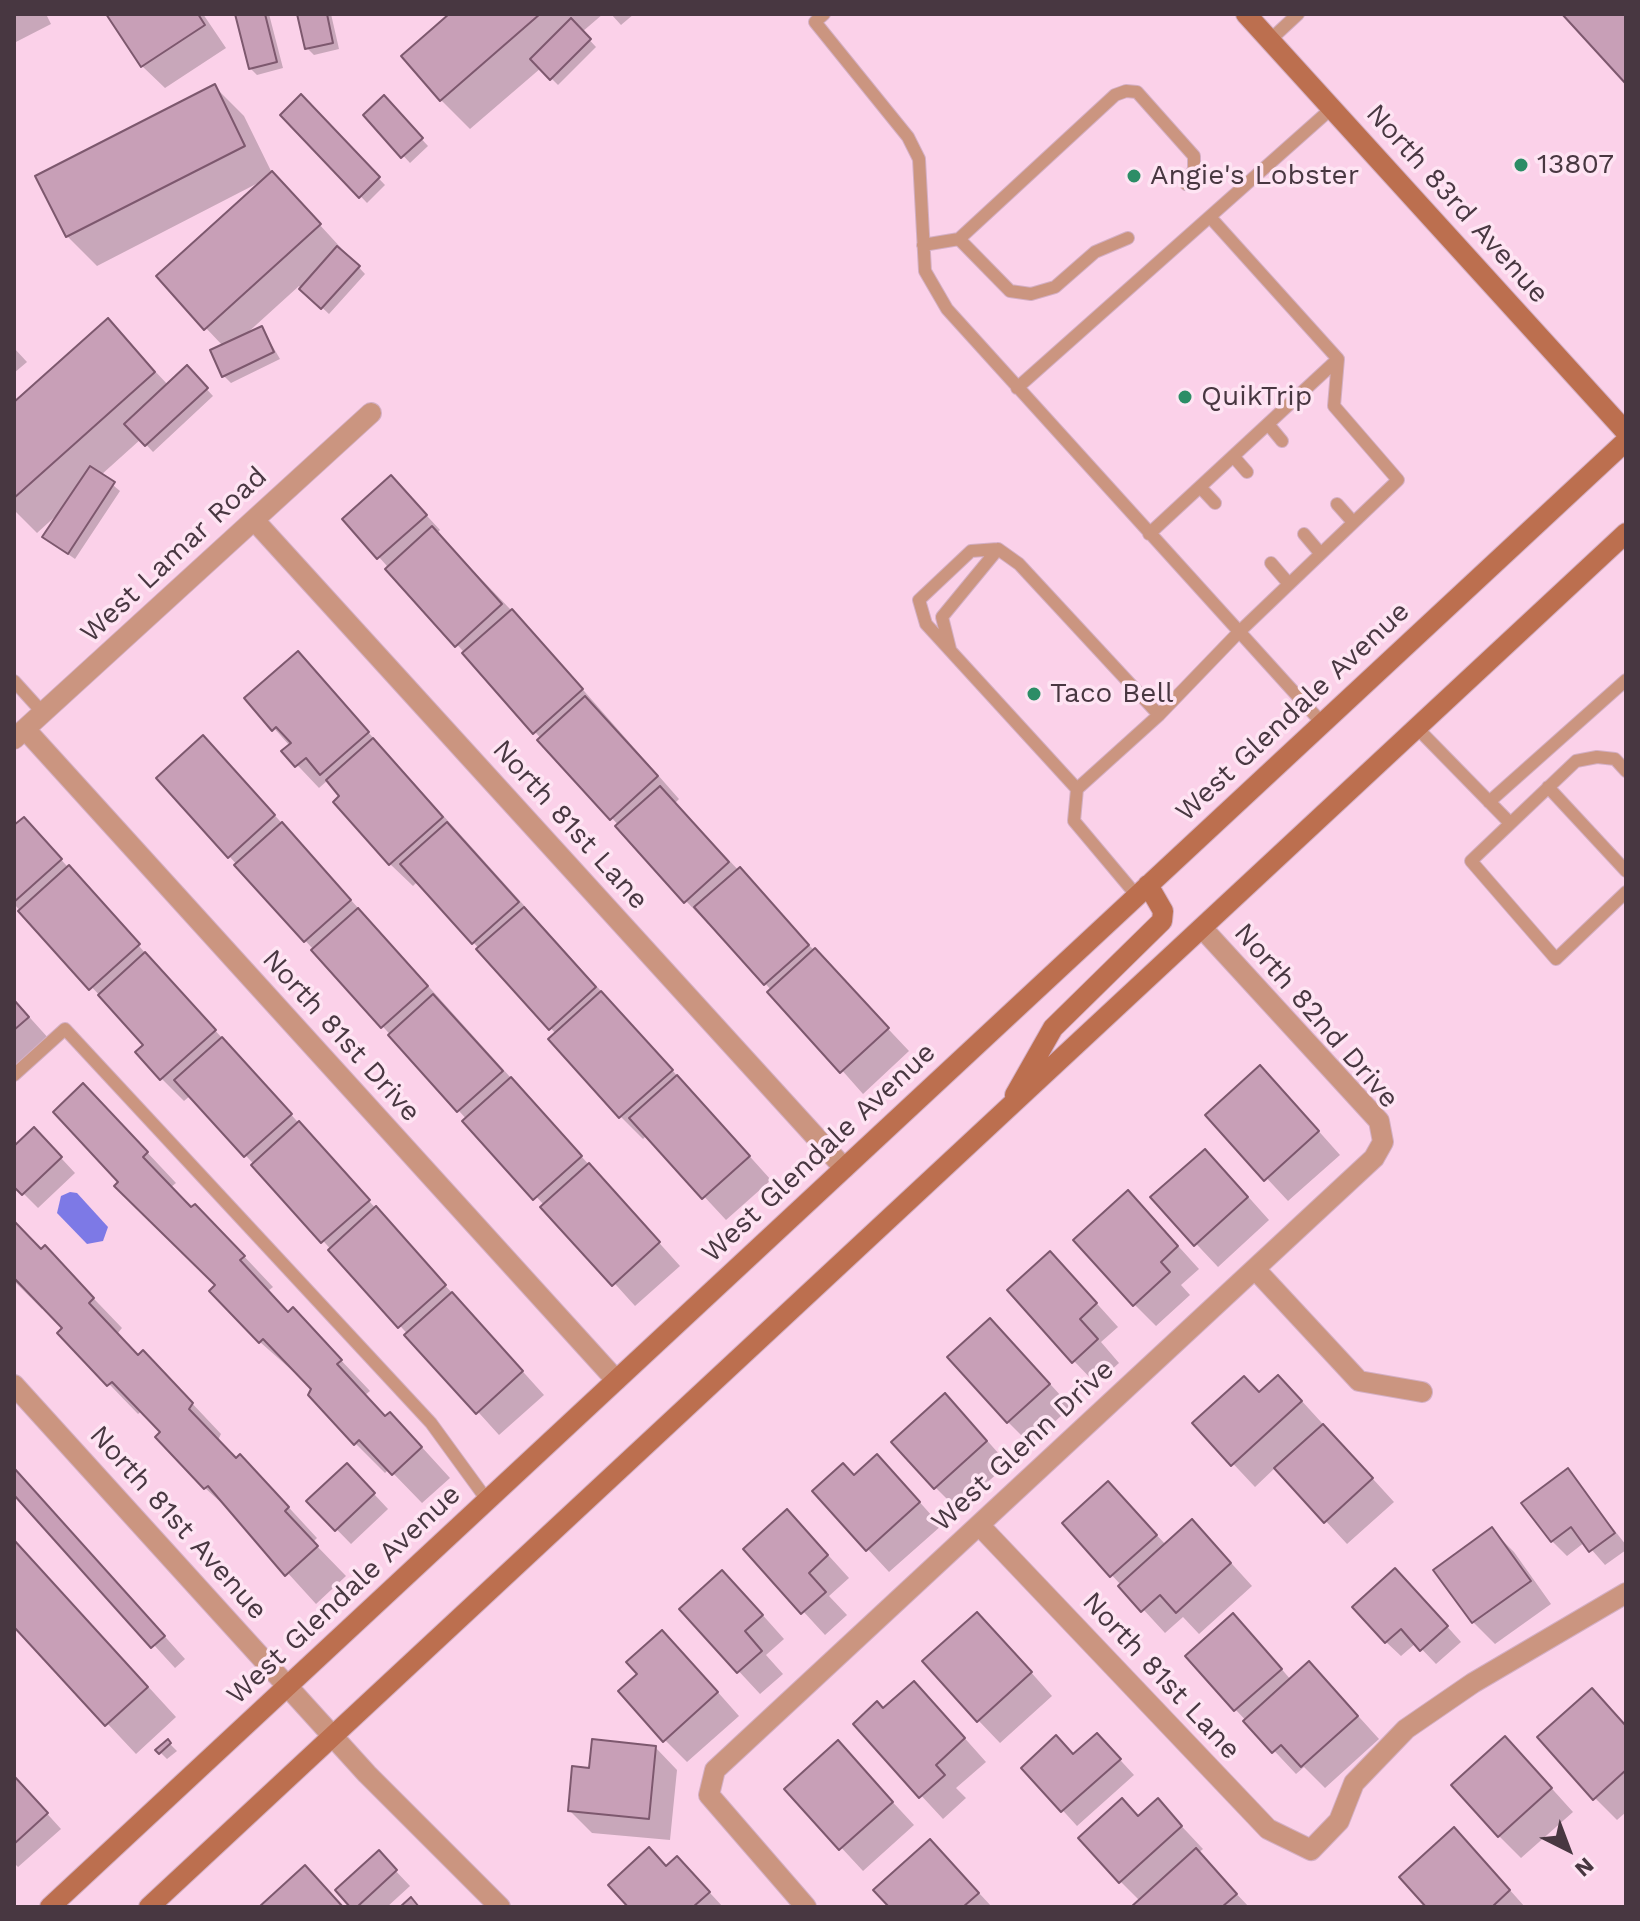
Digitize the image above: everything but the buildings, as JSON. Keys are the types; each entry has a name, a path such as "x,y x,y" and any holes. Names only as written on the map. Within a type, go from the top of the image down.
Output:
{"main road":[{"name":"North 83rd Avenue","path":"1246,14 1626,432"},
{"name":"West Glendale Avenue","path":"50,1907 1626,441"},
{"path":"150,1907 1626,533"},
{"path":"1006,1113 1053,1028 1162,921 1163,911 1143,890"}],"street":[{"name":"West Lamar Road","path":"20,734 371,413"},
{"name":"North 81st Lane","path":"254,520 844,1168"},
{"name":"North 81st Drive","path":"20,734 616,1380"},
{"name":"North 82nd Drive","path":"1203,929 1379,1121 1383,1142"},
{"name":"West Glenn Drive","path":"806,1907 709,1795 715,1770 1374,1158 1383,1142"},
{"path":"1255,1269 1359,1381 1422,1392"},
{"name":"North 81st Avenue","path":"14,1385 334,1737 500,1907"},
{"name":"North 81st Lane","path":"980,1526 1268,1829 1311,1850 1339,1821 1354,1783 1406,1729 1473,1683 1626,1593"}],"lane":[{"path":"824,14 815,22 908,137 919,159 925,271 947,309 1322,723"},
{"path":"1270,40 1298,14"},
{"path":"923,245 959,239 1115,95 1137,92 1194,156 1194,169 1186,184"},
{"path":"1017,388 1332,108"},
{"path":"1143,890 1074,821 1077,789 1159,715 1238,633 1398,480 1334,406 1338,359 1210,217"},
{"path":"959,239 1010,291 1031,294 1055,287 1095,252 1128,238"},
{"path":"1149,534 1338,359"},
{"path":"1268,424 1282,441"},
{"path":"1233,456 1247,472"},
{"path":"1200,487 1215,503"},
{"path":"1337,504 1353,522"},
{"path":"1304,534 1320,553"},
{"path":"1077,789 926,624 919,600 971,551 998,549 1019,564 1159,715"},
{"path":"951,653 942,617 998,549"},
{"path":"1271,563 1289,584"},
{"path":"1489,802 1626,680"},
{"path":"14,681 43,713"},
{"path":"1418,729 1510,823"},
{"path":"1626,771 1615,759 1597,757 1576,761 1471,861 1556,959 1626,892"},
{"path":"1548,787 1626,871"},
{"path":"14,1075 65,1029 431,1423 487,1500"}],"shaded area":[{"path":"77,1193 108,1227 103,1241 87,1244 57,1213 61,1196"}],"place":[{"name":"13807","path":"1521,165"},
{"name":"Angie's Lobster","path":"1134,176"},
{"name":"QuikTrip","path":"1185,397"},
{"name":"Taco Bell","path":"1034,694"}]}
